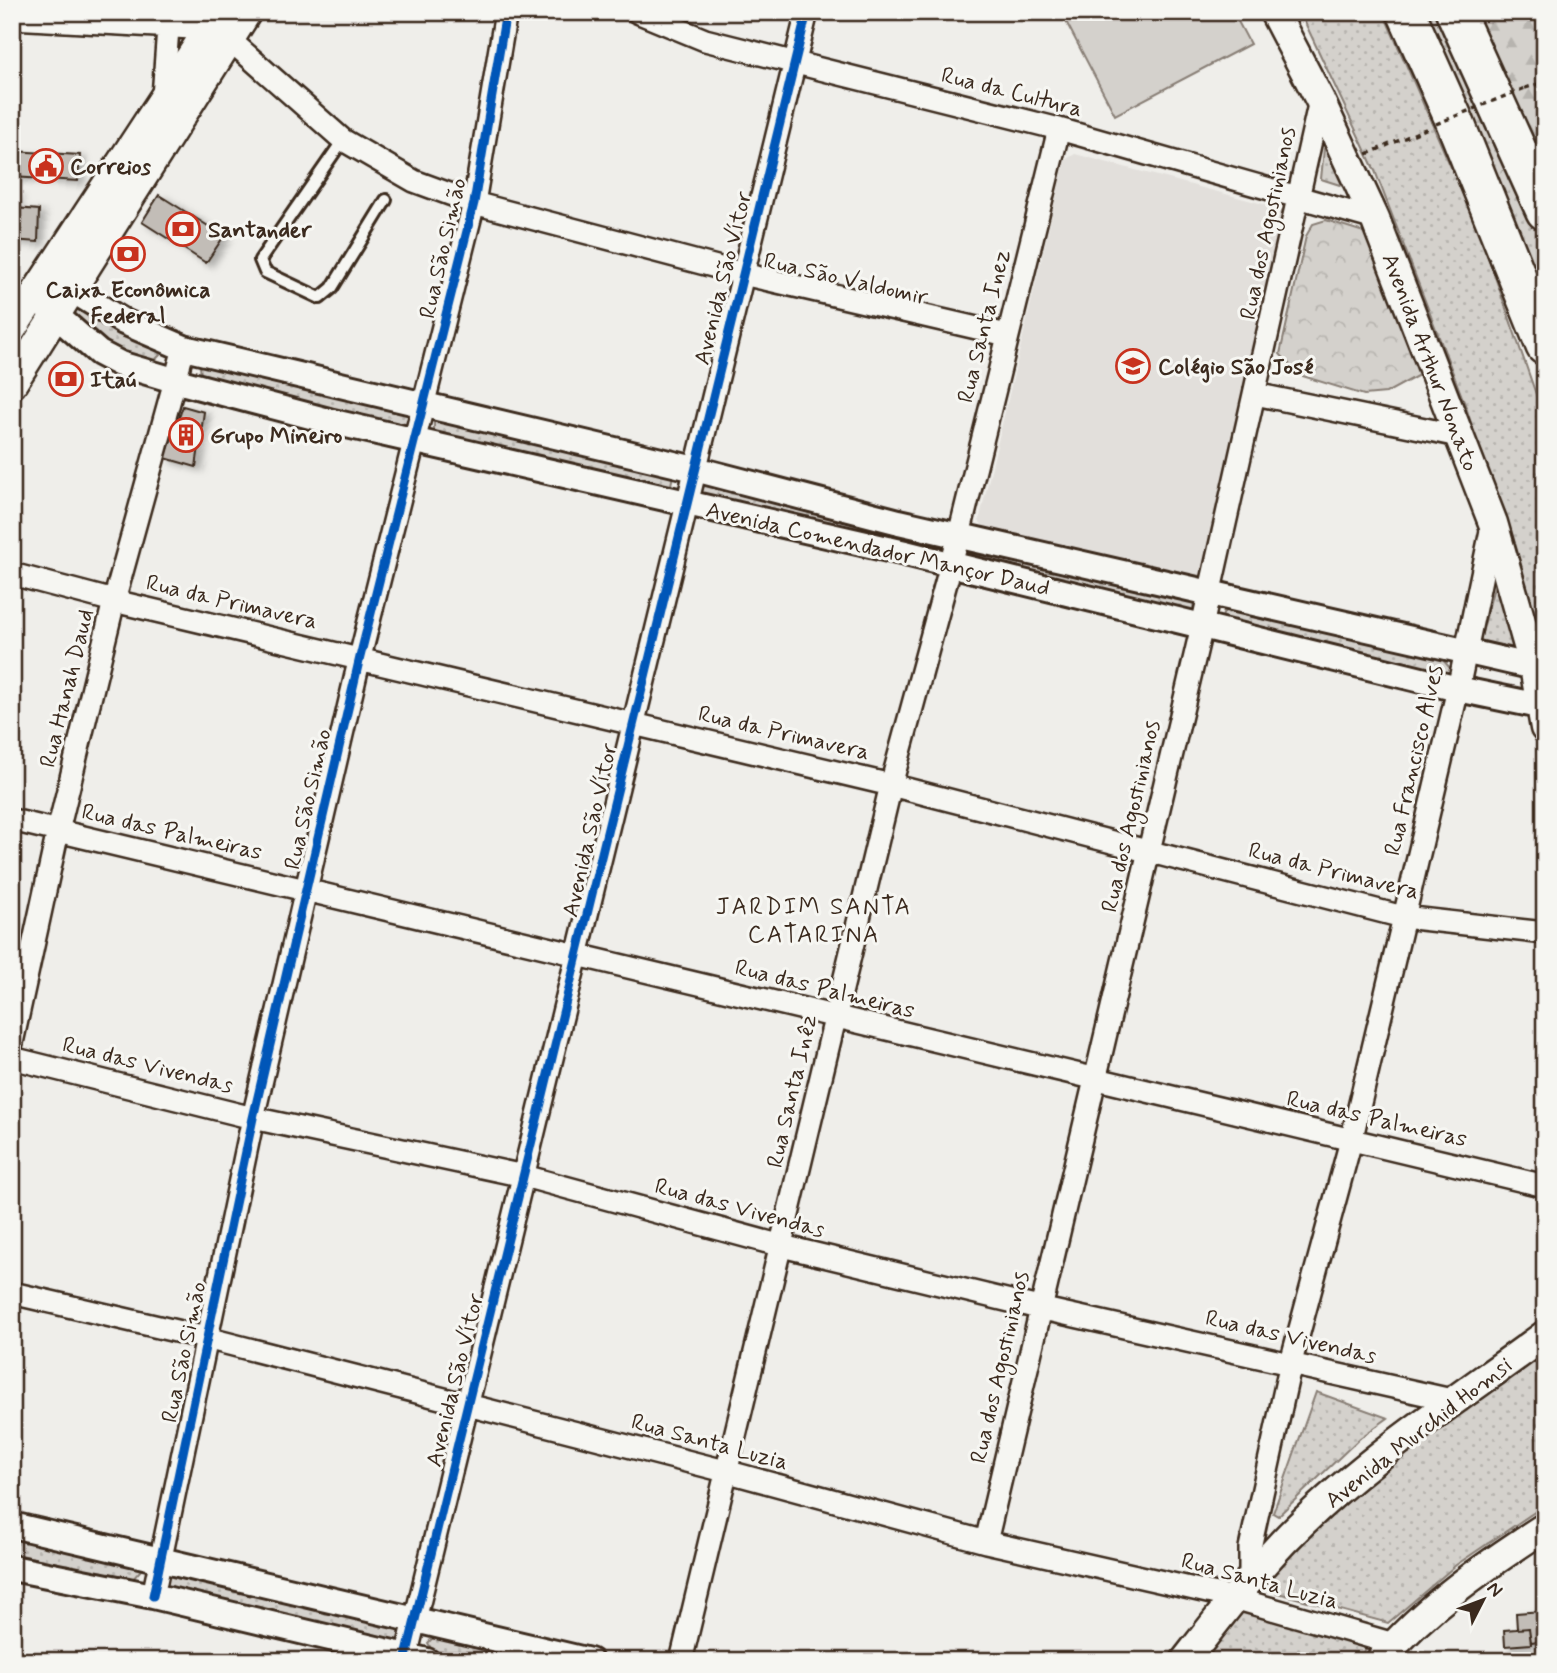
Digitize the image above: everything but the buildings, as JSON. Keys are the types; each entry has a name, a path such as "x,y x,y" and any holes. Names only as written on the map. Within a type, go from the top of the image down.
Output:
{"highway":[{"path":"1406,12 1455,122 1545,346"},
{"path":"1455,12 1545,211"}],"main road":[{"path":"12,329 30,289 163,101 220,27 247,12"},
{"name":"Avenida Arthur Nonato","path":"1274,12 1320,100 1375,219 1493,523 1534,667 1543,717"},
{"path":"12,384 64,301 220,27"},
{"name":"Avenida Murchid Homsi","path":"1185,1661 1285,1540 1347,1484 1545,1335"},
{"path":"1387,1653 1440,1601 1491,1562 1545,1527"}],"street":[{"name":"Rua São Simão","path":"153,1596 253,1118 360,657 474,204 506,12"},
{"name":"Rua da Cultura","path":"637,12 705,40 1059,129 1300,195 1375,219"},
{"name":"Avenida São Vítor","path":"413,1659 417,1618 807,12"},
{"path":"12,18 169,19 220,27"},
{"path":"163,101 169,19"},
{"name":"Rua São Valdomir","path":"220,27 343,140 414,181 474,204 743,274 1007,335"},
{"name":"Rua dos Agostinianos","path":"986,1542 1039,1308 1202,626 1320,100"},
{"name":"Rua Santa Inez","path":"959,535 1059,129"},
{"name":"Avenida Comendador Mançor Daud","path":"30,289 184,348 695,469 959,535 1534,667"},
{"name":"Avenida Comendador Mançor Daud","path":"64,301 79,338 99,353 120,364 177,381 414,440 950,564 1458,690 1543,717"},
{"name":"Rua Hanah Daud","path":"12,1043 58,831 114,601 184,348"},
{"path":"1255,394 1459,436"},
{"name":"Rua Francisco Alves","path":"1242,1590 1291,1362 1353,1137 1458,690 1493,523"},
{"name":"Rua Santa Inêz","path":"681,1661 729,1472 891,785 959,535"},
{"name":"Rua da Primavera","path":"12,574 114,601 360,657 891,785 1403,917 1545,933"},
{"name":"Rua das Palmeiras","path":"12,820 1095,1080 1353,1137 1545,1186"},
{"name":"Rua das Vivendas","path":"12,1058 253,1118 524,1176 782,1246 1039,1308 1291,1362 1456,1401"},
{"name":"Rua Santa Luzia","path":"12,1293 206,1338 729,1472 986,1542 1242,1590 1387,1653"},
{"path":"12,1525 417,1618 590,1661"},
{"path":"12,1567 153,1596 413,1659"}],"lane":[{"path":"343,140 260,260 265,272 320,298 332,288 386,200"}],"path":[{"path":"1349,162 1436,124 1545,82"}],"shaded area":[{"name":"Colégio São José","path":"1075,154 1286,210 1201,576 1186,584 986,529 979,521 1065,160"}],"green space":[{"path":"1061,12 1233,12 1250,44 1115,115"},
{"path":"1300,12 1383,12 1479,231 1545,420 1545,659 1466,407 1375,171"},
{"path":"1418,12 1444,12 1545,235 1545,306"},
{"path":"1473,12 1545,14 1545,161"},
{"path":"1329,144 1346,183 1343,186 1321,179 1324,149"},
{"path":"1326,220 1370,234 1424,364 1419,375 1386,393 1364,395 1299,375 1280,354 1306,236 1313,224"},
{"path":"75,303 155,346 160,355 149,366 102,343 75,318 68,307"},
{"path":"204,361 413,409 412,422 405,425 380,420 209,380 201,375 200,366"},
{"path":"434,417 673,475 671,485 663,487 440,434 434,430"},
{"path":"708,480 945,545 941,551 704,499 701,491"},
{"path":"965,546 1188,600 1194,603 1192,615 965,558"},
{"path":"1495,583 1515,644 1511,651 1479,644"},
{"path":"1231,606 1442,659 1451,669 1449,675 1225,627 1223,615"},
{"path":"1545,1353 1545,1505 1456,1565 1388,1623 1263,1589 1263,1577 1403,1447"},
{"path":"1316,1392 1388,1418 1360,1438 1278,1516 1273,1513"},
{"path":"12,1533 139,1563 141,1570 132,1580 12,1553"},
{"path":"165,1573 399,1628 399,1638 395,1646 166,1588 162,1581"},
{"path":"1240,1609 1369,1645 1356,1661 1196,1661"},
{"path":"436,1634 548,1661 464,1661 434,1654 428,1643"}],"cycle path":[{"path":"153,1596 253,1118 360,657 474,203 506,12"},
{"path":"405,1661 807,12"}],"place":[{"name":"Correios","path":"46,166"},
{"name":"Santander","path":"183,229"},
{"name":"Caixa Econômica Federal","path":"128,254"},
{"name":"Colégio São José","path":"1133,366"},
{"name":"Itaú","path":"66,379"},
{"name":"Grupo Mineiro","path":"186,435"}],"district":[{"name":"JARDIM SANTA CATARINA","path":"814,920"}]}
